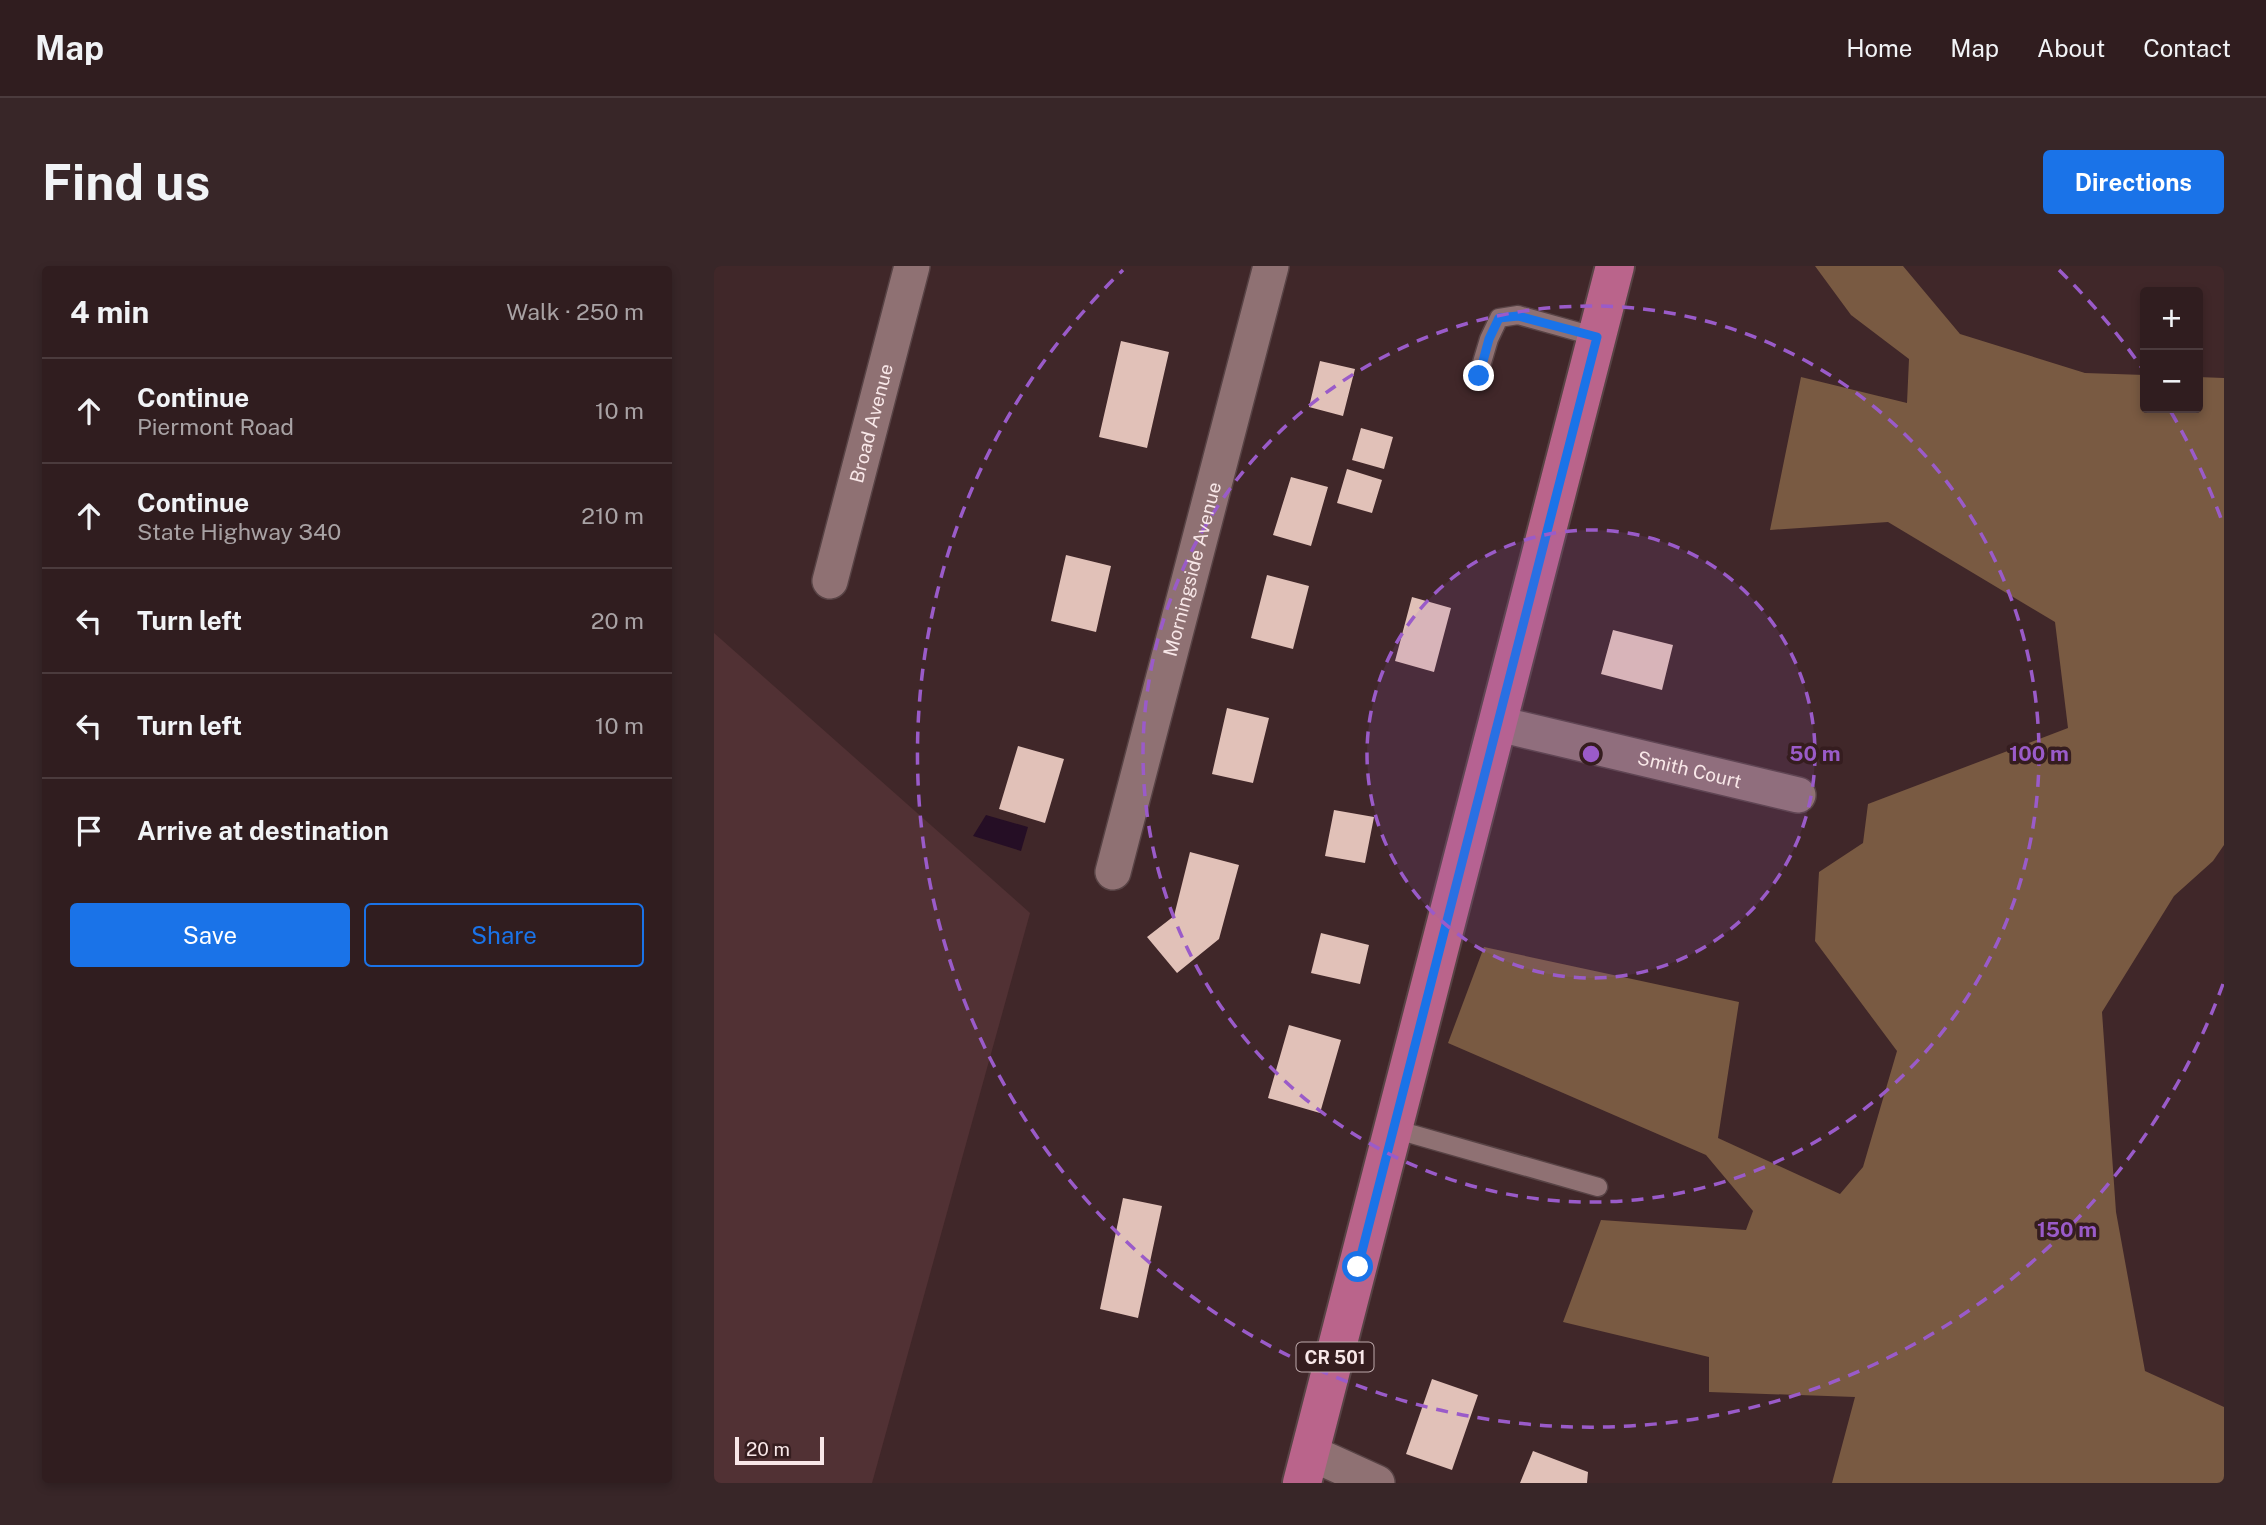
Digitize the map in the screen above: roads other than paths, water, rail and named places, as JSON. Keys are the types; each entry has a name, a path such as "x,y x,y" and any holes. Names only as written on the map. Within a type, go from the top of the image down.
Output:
{"main road":[{"path":"1394,1129 1615,266"},
{"name":"CR 501","path":"1307,1468 1394,1129"}],"street":[{"name":"Broad Avenue","path":"830,581 912,266"},
{"name":"Morningside Avenue","path":"1114,872 1271,266"},
{"name":"Smith Court","path":"1499,724 1798,795"},
{"path":"1307,1468 1377,1483"}],"lane":[{"path":"1479,376 1489,339 1499,318 1518,316 1597,337"},
{"path":"1394,1129 1598,1187"}]}
